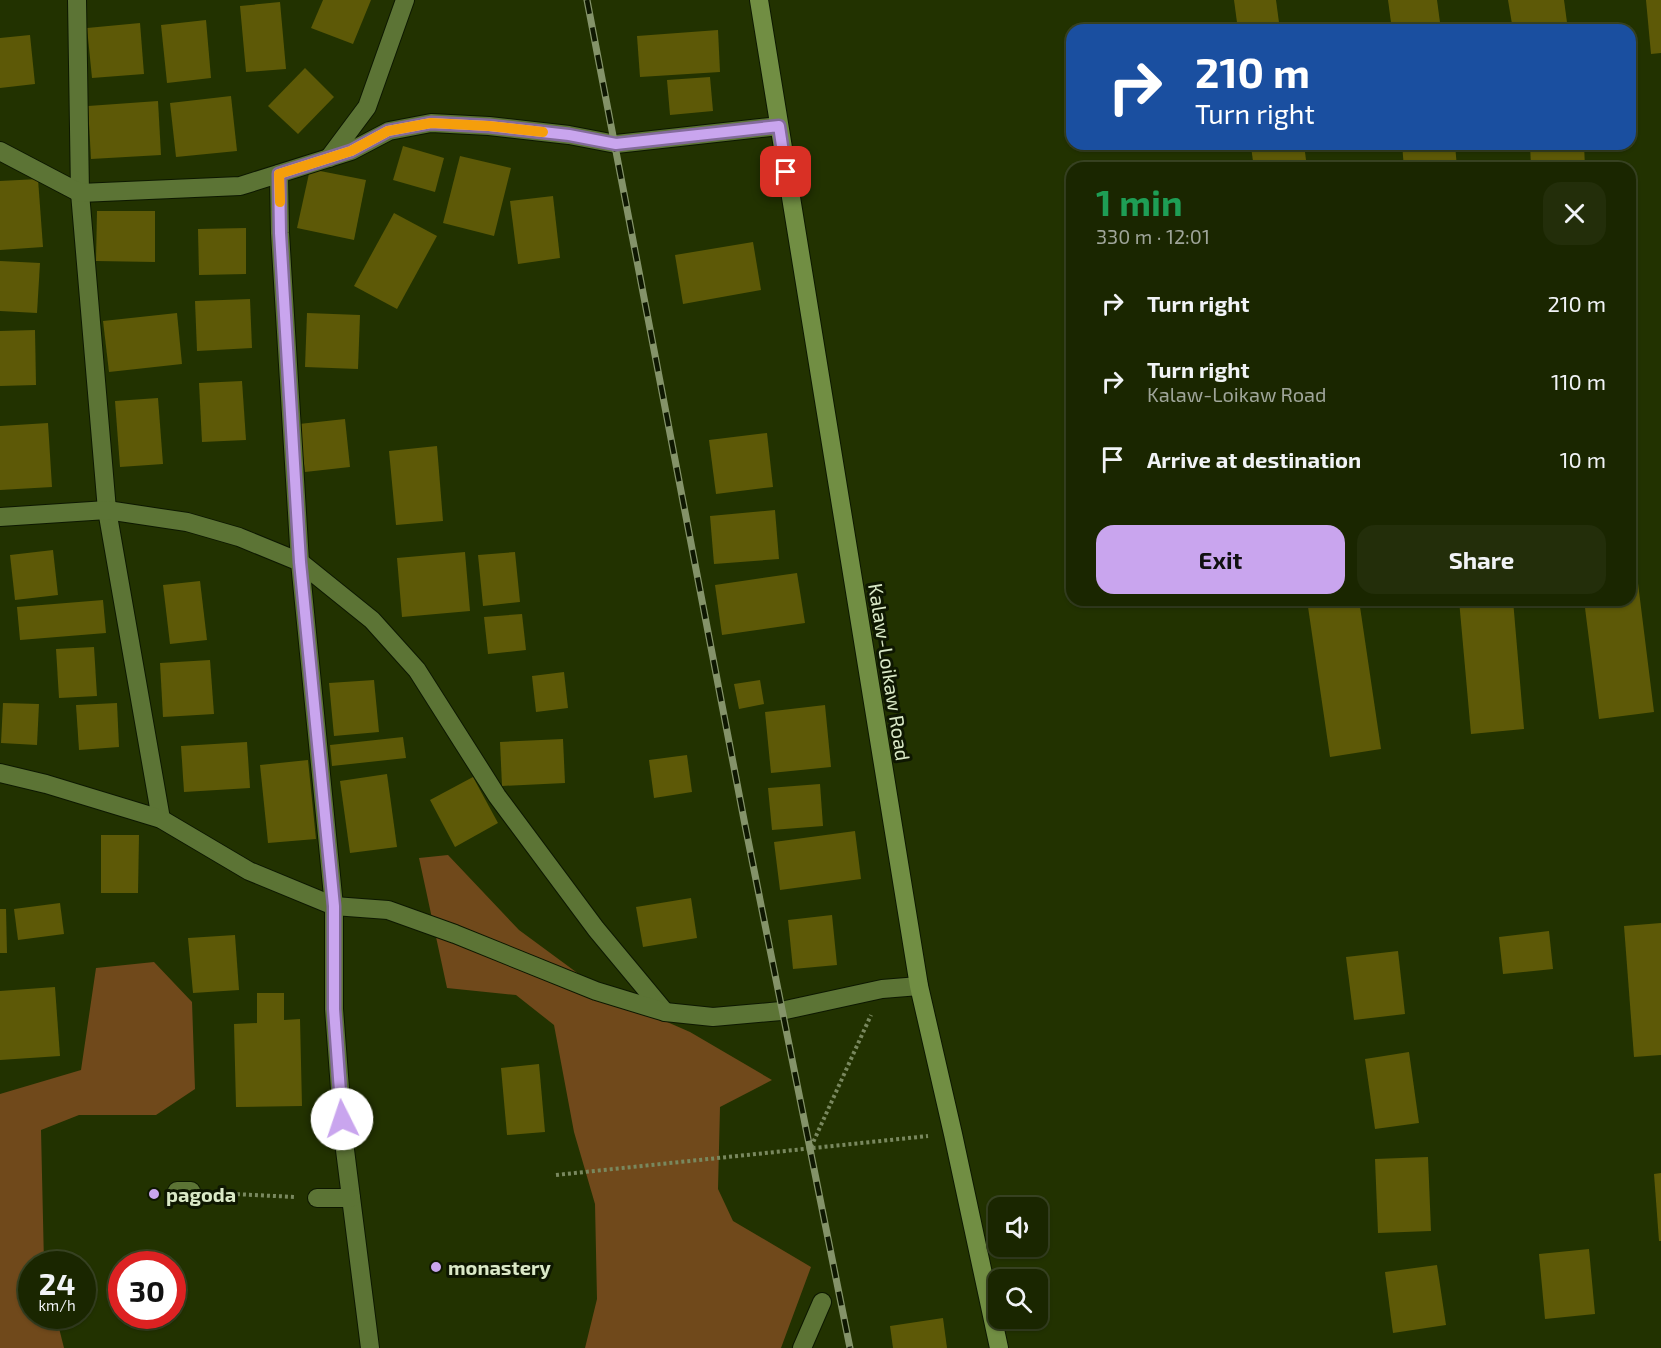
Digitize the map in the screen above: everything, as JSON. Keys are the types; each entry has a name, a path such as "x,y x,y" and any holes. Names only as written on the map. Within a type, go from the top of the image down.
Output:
{"main road":[{"name":"Kalaw-Loikaw Road","path":"759,0 919,986 999,1348"}],"street":[{"path":"77,0 81,193 107,510 161,819"},
{"path":"329,158 368,107 405,0"},
{"path":"0,151 81,193 240,186 351,151 388,131 431,123 489,126 569,135 616,144 779,126"},
{"path":"279,174 280,233 300,562 334,906 334,1009 344,1142 370,1348"},
{"path":"0,517 107,510 187,522 239,537 300,562 372,620 417,670 497,796 603,938 665,1012"},
{"path":"0,773 46,784 161,819 249,871 334,906 388,909 596,991 665,1012 713,1017 781,1011 882,989 919,986"},
{"path":"317,1198 351,1198"},
{"path":"802,1348 822,1302"}],"path":[{"path":"811,1148 882,989"},
{"path":"556,1174 953,1134"},
{"path":"184,1191 317,1198"}],"shaded area":[{"path":"448,855 519,930 610,997 690,1032 772,1080 720,1107 718,1189 733,1221 811,1267 781,1348 585,1348 597,1299 595,1204 574,1132 554,1025 516,995 447,988 419,858"},
{"path":"154,962 192,1002 195,1089 156,1115 79,1115 41,1130 44,1251 18,1251 18,1329 59,1329 64,1348 0,1348 0,1094 81,1070 96,968"}],"building":[{"path":"323,0 371,0 353,44 311,28"},
{"path":"1234,0 1276,0 1279,24 1237,24"},
{"path":"1388,0 1437,0 1440,24 1391,24"},
{"path":"1508,0 1564,0 1567,24 1512,24"},
{"path":"1646,0 1661,0 1661,53 1651,54"},
{"path":"280,2 286,69 246,72 240,6"},
{"path":"206,20 211,78 167,83 161,25"},
{"path":"140,23 144,74 92,78 87,28"},
{"path":"718,30 720,72 640,77 637,36"},
{"path":"30,35 35,84 0,88 0,38"},
{"path":"305,68 334,97 298,134 268,106"},
{"path":"710,77 713,111 670,115 667,80"},
{"path":"231,96 237,151 176,157 170,103"},
{"path":"158,101 161,155 91,159 88,106"},
{"path":"403,146 444,158 435,192 393,180"},
{"path":"1251,150 1305,150 1306,162 1253,162"},
{"path":"1402,150 1456,150 1456,162 1404,162"},
{"path":"1530,150 1584,150 1585,162 1531,162"},
{"path":"460,156 511,168 494,236 443,223"},
{"path":"310,169 366,180 354,240 297,228"},
{"path":"38,179 43,247 0,250 0,181"},
{"path":"553,196 560,258 518,264 510,201"},
{"path":"97,211 155,211 155,262 96,261"},
{"path":"394,213 437,236 397,309 354,286"},
{"path":"246,228 246,274 199,275 198,229"},
{"path":"753,242 761,290 683,304 675,255"},
{"path":"0,261 40,263 37,313 0,311"},
{"path":"250,299 252,348 197,351 195,301"},
{"path":"177,313 182,364 109,372 103,321"},
{"path":"307,313 360,315 358,369 305,367"},
{"path":"35,330 36,385 0,386 0,331"},
{"path":"242,381 246,440 202,442 199,383"},
{"path":"158,398 163,464 120,467 115,401"},
{"path":"345,419 350,467 305,472 299,424"},
{"path":"48,423 52,487 0,490 0,426"},
{"path":"767,433 773,487 716,494 709,440"},
{"path":"437,446 443,521 396,525 389,451"},
{"path":"775,510 779,559 714,564 710,516"},
{"path":"53,550 58,595 15,600 10,555"},
{"path":"465,552 470,611 402,617 397,558"},
{"path":"515,552 520,602 483,606 478,555"},
{"path":"1636,567 1654,712 1599,719 1585,606 1636,606"},
{"path":"797,573 805,623 722,635 715,585"},
{"path":"200,581 207,640 170,644 163,585"},
{"path":"103,600 106,633 20,640 17,607"},
{"path":"1308,606 1360,606 1381,749 1330,757"},
{"path":"1460,606 1514,606 1524,729 1471,734"},
{"path":"522,614 526,650 488,654 484,617"},
{"path":"94,647 97,696 59,698 56,649"},
{"path":"210,660 214,714 163,717 160,663"},
{"path":"564,672 568,708 536,712 532,676"},
{"path":"374,680 379,732 334,736 329,683"},
{"path":"760,680 764,704 739,709 734,684"},
{"path":"3,703 39,704 37,745 1,743"},
{"path":"117,703 119,747 79,750 76,705"},
{"path":"825,705 831,767 771,773 765,712"},
{"path":"403,737 406,758 332,766 330,745"},
{"path":"563,739 565,783 502,786 500,742"},
{"path":"247,742 250,788 184,792 181,746"},
{"path":"687,755 692,792 654,798 649,760"},
{"path":"308,760 316,839 268,843 260,765"},
{"path":"387,774 397,847 350,853 340,781"},
{"path":"473,777 498,823 455,847 430,800"},
{"path":"820,784 823,826 772,830 768,788"},
{"path":"855,831 861,879 780,890 774,842"},
{"path":"101,835 139,835 138,893 101,893"},
{"path":"691,898 697,938 643,947 636,907"},
{"path":"60,903 64,934 18,940 14,909"},
{"path":"0,909 6,909 7,953 0,953"},
{"path":"832,915 837,965 793,969 788,920"},
{"path":"1661,923 1661,1055 1634,1057 1624,926"},
{"path":"1549,931 1553,969 1503,974 1499,937"},
{"path":"235,935 239,990 193,993 188,938"},
{"path":"1398,951 1405,1014 1354,1020 1346,957"},
{"path":"55,987 60,1056 0,1060 0,991"},
{"path":"257,993 284,993 284,1020 300,1019 302,1106 236,1107 234,1024 257,1023"},
{"path":"1409,1052 1419,1123 1375,1129 1365,1059"},
{"path":"539,1064 545,1132 507,1135 501,1068"},
{"path":"1428,1157 1431,1231 1378,1233 1375,1159"},
{"path":"1661,1173 1661,1241 1659,1241 1654,1174"},
{"path":"1589,1249 1595,1314 1545,1319 1539,1254"},
{"path":"1437,1265 1446,1325 1393,1333 1385,1272"},
{"path":"943,1318 947,1348 893,1348 890,1326"}],"railway":[{"path":"587,0 745,825 850,1348"}],"slow traffic":[{"path":"280,202 279,174 351,151 388,131 431,123 543,132"}],"place":[{"name":"pagoda","path":"154,1194"},
{"name":"monastery","path":"436,1267"}],"route":[{"path":"342,1119 334,1009 334,906 300,562 280,233 279,174 351,151 388,131 431,123 489,126 569,135 616,144 779,126 786,172"}]}
